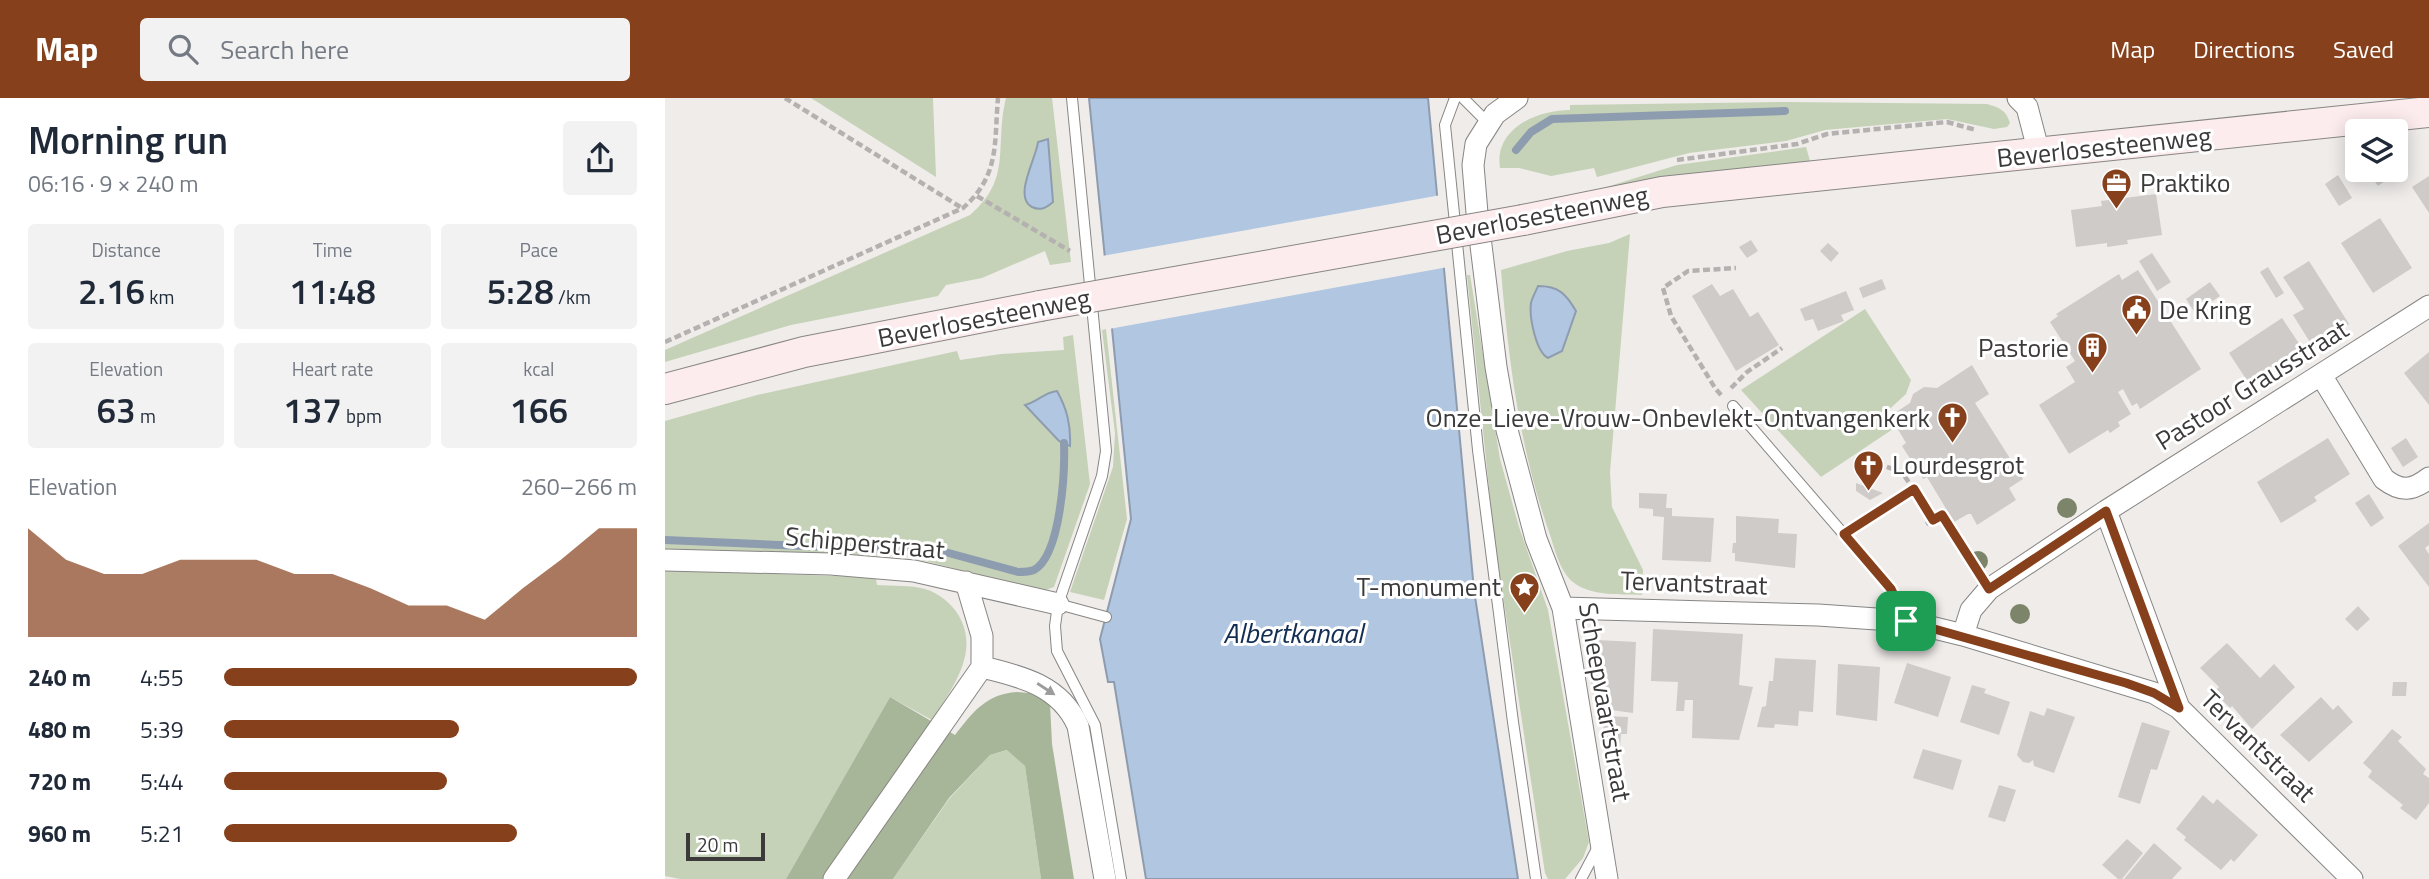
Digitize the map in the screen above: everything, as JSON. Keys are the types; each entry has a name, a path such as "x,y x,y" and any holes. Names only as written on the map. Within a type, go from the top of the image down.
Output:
{"street":[{"name":"Scheepvaartstraat","path":"1517,98 1504,106 1488,124 1476,144 1472,165 1496,367 1518,478 1536,539 1563,608 1607,879"},
{"path":"2018,98 2027,107 2039,153"},
{"name":"Beverlosesteenweg","path":"665,389 804,352 1662,192 2429,112"},
{"name":"Pastoor Grausstraat","path":"1963,635 1971,610 1989,589 2106,511 2429,306"},
{"path":"2321,375 2384,479 2397,489 2408,490 2429,478"},
{"path":"2106,511 2179,708"},
{"name":"Schipperstraat","path":"665,560 831,564 914,571 1058,604"},
{"path":"834,879 982,667 982,636 966,582"},
{"name":"Tervantstraat","path":"1563,608 1805,615 1906,621 1963,635 2145,689 2179,708 2352,879"},
{"path":"982,667 1023,677 1045,687 1072,711 1078,726 1105,879"}],"lane":[{"path":"1072,98 1106,451 1102,476 1058,604 1055,626 1057,650 1095,725 1121,879"},
{"path":"1455,98 1450,105 1445,125 1474,411 1513,722 1537,879"},
{"path":"1463,98 1488,124"},
{"path":"1733,405 1891,589 1906,621"},
{"path":"1058,604 1106,617"},
{"path":"1581,879 1600,843"}],"path":[{"path":"785,98 963,208"},
{"path":"665,342 963,208 977,196 991,173 998,98"},
{"path":"977,196 1089,261"},
{"path":"1733,405 1714,388 1671,316 1663,288 1688,271 1737,268"},
{"path":"1723,396 1747,372 1782,348"},
{"path":"1867,460 1902,472 1933,520"},
{"path":"1844,534 1914,489"},
{"path":"1926,524 1942,515 1989,589"}],"green space":[{"path":"811,98 933,98 936,177"},
{"path":"1006,98 1052,98 1071,262 1050,265 1045,251 982,278 946,285 938,296 791,325 665,362 665,350 970,215 992,188 997,175"},
{"path":"1787,102 1987,104 2002,110 2010,123 2007,127 1994,129 1947,119 1825,130 1786,141 1689,153 1597,177 1594,168 1551,176 1519,168 1500,168 1500,154 1511,132 1521,124 1545,113 1570,110 1570,105"},
{"path":"1806,147 1810,161 1597,193 1597,190 1677,165"},
{"path":"1630,234 1610,472 1612,507 1643,570 1642,595 1602,593 1582,588 1567,576 1555,552 1537,495 1522,432 1511,368 1501,270 1567,251 1609,243"},
{"path":"1467,275 1470,275 1500,459 1519,527 1548,610 1589,842 1583,858 1565,879 1548,879 1545,873 1494,537"},
{"path":"1865,309 1911,380 1906,394 1883,415 1893,429 1821,477 1741,390"},
{"path":"1106,329 1127,519 1104,600 1070,592 1113,467 1115,433 1102,330"},
{"path":"1073,335 1090,484 1054,587 1043,591 1033,589 906,556 665,550 665,421 757,395 957,351 960,360 1064,350 1063,337"},
{"path":"665,570 876,579 877,585 914,587 935,593 953,607 965,630 965,657 961,670 932,720 890,697 786,879 680,879 665,876"},
{"path":"1017,692 1029,693 1050,704 1052,744 1074,879 1041,879 1025,766 1007,750 990,755 949,798 893,879 786,879 890,697 955,735 974,712 989,700"},
{"path":"1008,750 1025,766 1041,879 893,879 949,799 990,755"}],"water":[{"name":"Albertkanaal","path":"1089,98 1428,98 1474,590 1518,879 1146,879 1114,682 1108,682 1100,639 1131,519"},
{"path":"1048,139 1053,202 1038,209 1027,202 1025,187 1038,142"},
{"path":"1538,286 1561,292 1576,311 1562,351 1548,358 1537,342 1531,317 1531,303"},
{"path":"1057,391 1068,417 1070,446 1059,441 1025,405"}],"pier":[{"path":"1441,195 1448,267 1109,329 1102,256"}],"building":[{"path":"2338,175 2352,198 2339,206 2325,184"},
{"path":"2429,176 2429,213 2412,187"},
{"path":"2156,194 2162,235 2127,240 2128,244 2107,247 2107,243 2076,247 2071,210 2102,206 2101,201"},
{"path":"2380,218 2412,268 2373,293 2341,243"},
{"path":"1751,240 1758,251 1747,258 1739,247"},
{"path":"1828,243 1839,253 1831,262 1820,251"},
{"path":"2152,253 2171,282 2157,291 2139,261"},
{"path":"2309,261 2349,324 2313,347 2293,315 2304,309 2283,277"},
{"path":"2268,267 2284,293 2276,298 2260,272"},
{"path":"2138,270 2201,369 2140,409 2137,403 2132,406 2123,389 2118,392 2131,414 2118,422 2120,426 2110,433 2108,430 2069,454 2039,405 2075,382 2066,367 2075,361 2050,322 2058,316 2056,314 2119,274 2122,280"},
{"path":"1882,279 1886,289 1863,298 1859,288"},
{"path":"2210,282 2220,296 2195,313 2186,299"},
{"path":"1712,284 1720,296 1733,289 1750,317 1758,312 1779,345 1736,371 1692,296"},
{"path":"1846,291 1854,310 1841,315 1844,321 1818,331 1813,319 1805,321 1800,309"},
{"path":"2282,318 2302,348 2248,382 2229,353"},
{"path":"2429,352 2429,405 2404,373"},
{"name":"Onze-Lieve-Vrouw-Onbevlekt-Ontvangenkerk","path":"1972,365 1989,394 1975,403 2023,479 2009,488 2016,500 1977,525 1971,514 1954,522 1927,477 1923,479 1902,446 1906,443 1890,416 1910,403 1913,394 1924,387 1937,388"},
{"path":"2328,438 2350,474 2314,497 2317,501 2281,523 2257,482"},
{"path":"2406,438 2418,457 2403,467 2391,448"},
{"name":"Lourdesgrot","path":"1856,483 1883,493 1870,500 1856,491"},
{"path":"1639,493 1667,494 1666,508 1672,508 1672,516 1714,518 1711,562 1662,560 1664,517 1653,516 1653,509 1639,508"},
{"path":"2369,494 2384,518 2371,527 2355,503"},
{"path":"1736,516 1779,519 1778,533 1797,534 1795,568 1735,561 1735,553 1732,553 1733,543 1736,543"},
{"path":"2429,523 2429,545 2425,548 2429,554 2429,587 2398,546"},
{"path":"2358,606 2370,619 2357,631 2345,619"},
{"path":"1653,629 1743,634 1739,685 1753,687 1739,740 1692,738 1693,700 1685,700 1684,711 1676,711 1678,682 1651,681"},
{"path":"1597,640 1636,642 1633,713 1596,708 1589,671 1596,671"},
{"path":"2227,643 2260,678 2274,664 2295,687 2252,729 2232,706 2230,708 2214,692 2219,687 2200,668"},
{"path":"1775,658 1816,660 1813,712 1799,711 1798,726 1775,724 1774,728 1757,727 1762,707 1766,706 1769,681 1773,681"},
{"path":"1907,663 1951,677 1938,717 1894,703"},
{"path":"1838,664 1880,667 1877,721 1836,715"},
{"path":"2393,682 2407,682 2406,696 2392,696"},
{"path":"1972,685 1986,689 1984,693 2010,702 1999,735 1960,722"},
{"path":"2321,697 2333,710 2338,705 2353,722 2309,762 2280,735"},
{"path":"2047,708 2075,717 2054,773 2034,766 2033,760 2029,763 2023,762 2017,755 2030,711 2044,716"},
{"path":"1604,716 1628,717 1627,734 1621,734 1620,747 1603,748"},
{"path":"2142,722 2170,731 2157,770 2151,769 2140,804 2118,797"},
{"path":"2392,729 2402,737 2398,741 2426,769 2423,774 2429,778 2429,803 2416,820 2400,808 2403,805 2368,777 2372,771 2363,763"},
{"path":"1923,749 1962,760 1953,790 1913,778"},
{"path":"1999,785 2016,790 2005,822 1988,817"},
{"path":"2203,795 2213,804 2217,799 2258,835 2234,862 2231,859 2221,870 2184,840 2186,837 2176,829"},
{"path":"2127,839 2143,853 2122,879 2118,879 2102,865"},
{"path":"2154,843 2182,868 2172,879 2124,879"}],"waterway":[{"path":"1516,150 1531,132 1552,119 1785,111"},
{"path":"665,540 945,552 1018,572 1030,571 1043,561 1056,531 1064,473 1064,443"}],"place":[{"name":"Praktiko","path":"2117,210"},
{"name":"De Kring","path":"2136,337"},
{"name":"Pastorie","path":"2092,375"},
{"name":"Onze-Lieve-Vrouw-Onbevlekt-Ontvangenkerk","path":"1953,445"},
{"name":"Lourdesgrot","path":"1869,492"},
{"name":"T-monument","path":"1524,614"}],"route":[{"path":"1914,489 1933,520 1942,515 1989,589 2106,511 2179,708 2154,693 2126,683 1906,621 1891,589 1844,534 1914,489"}]}
